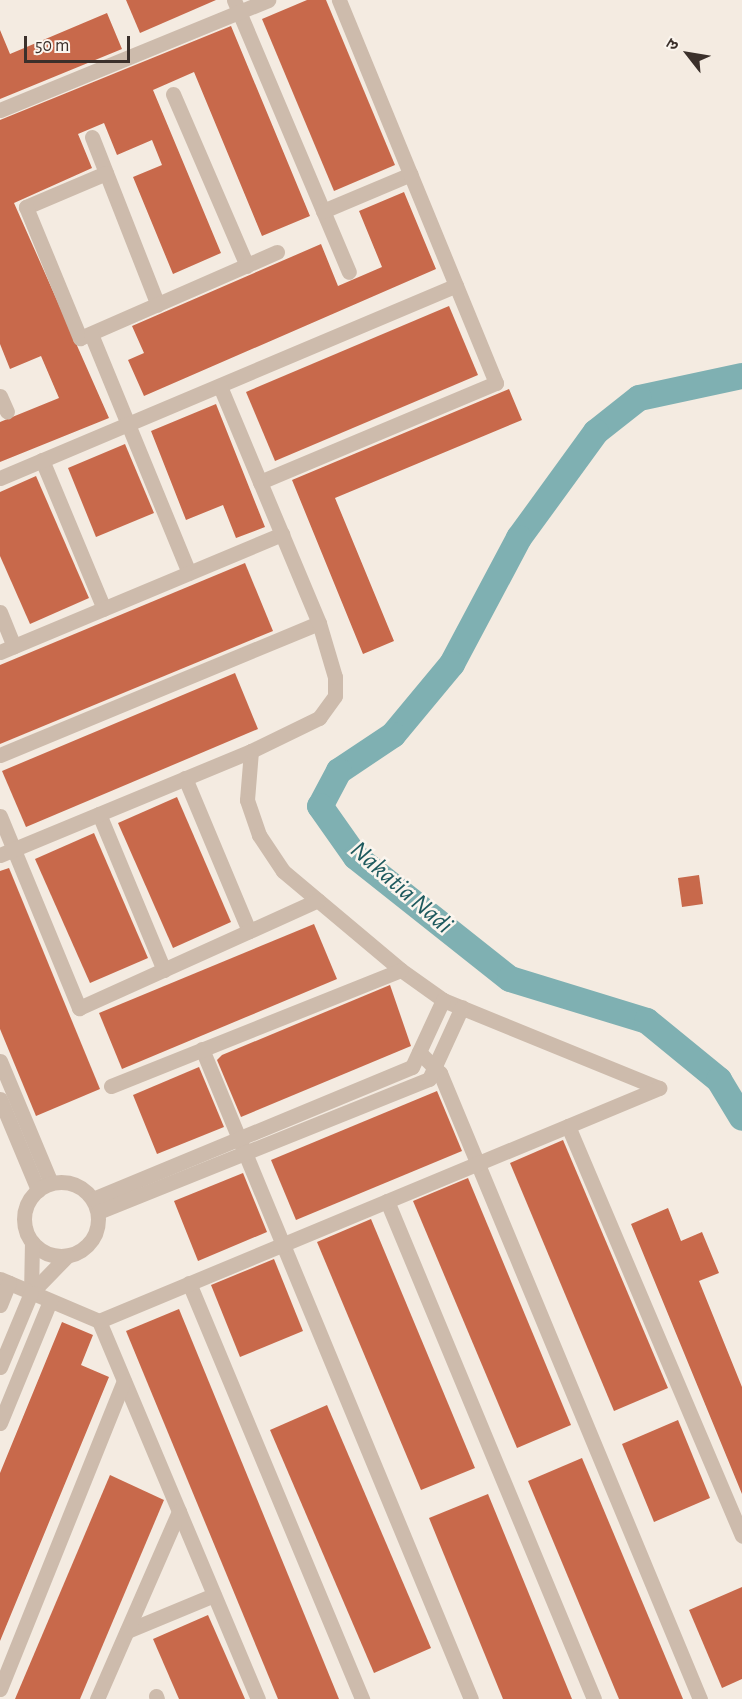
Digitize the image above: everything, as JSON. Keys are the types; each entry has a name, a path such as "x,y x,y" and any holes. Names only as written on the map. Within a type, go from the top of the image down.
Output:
{"street":[{"path":"0,110 237,6 268,0"},
{"path":"260,482 496,383 339,0"},
{"path":"237,6 349,272"},
{"path":"173,94 247,266"},
{"path":"92,137 158,305"},
{"path":"106,173 26,207 81,338 277,252"},
{"path":"323,211 411,174"},
{"path":"0,478 456,285"},
{"path":"91,334 189,573"},
{"path":"7,853 250,751 319,718 335,696 335,677 319,623 220,386"},
{"path":"0,396 6,412"},
{"path":"42,460 104,609"},
{"path":"0,612 7,649 282,534"},
{"path":"0,755 319,623"},
{"path":"0,1305 4,1281 99,1321 659,1088 443,1000 401,970 283,871 259,835 247,800 250,751"},
{"path":"184,778 249,931"},
{"path":"99,814 164,970"},
{"path":"0,816 7,853 79,1008 318,900"},
{"path":"111,1086 401,970"},
{"path":"95,1205 240,1138 412,1066 443,1000"},
{"path":"95,1205 247,1153 429,1079 462,1007"},
{"path":"202,1049 285,1243 471,1699"},
{"path":"418,1052 435,1067 478,1163 700,1699"},
{"path":"0,1061 44,1186"},
{"path":"0,1099 44,1186"},
{"path":"568,1126 742,1536"},
{"path":"31,1293 32,1242 24,1211 44,1186 69,1182 95,1205"},
{"path":"387,1201 594,1699"},
{"path":"0,1367 31,1293 67,1256 92,1241 95,1205"},
{"path":"32,1242 52,1256 67,1256"},
{"path":"189,1283 362,1699"},
{"path":"0,1423 50,1301"},
{"path":"99,1321 258,1699"},
{"path":"0,1689 124,1381"},
{"path":"97,1699 179,1510"},
{"path":"127,1631 214,1595"}],"building":[{"path":"126,0 216,0 140,33"},
{"path":"307,0 326,0 395,165 334,191 262,19"},
{"path":"107,13 122,49 0,99 0,30 10,54"},
{"path":"231,26 310,216 262,236 194,72 153,90 221,253 173,274 133,177 162,165 152,140 117,155 104,123 78,134 92,168 14,203 109,418 0,462 0,422 59,398 41,356 10,369 0,344 0,120"},
{"path":"404,192 436,269 144,396 128,360 144,353 132,326 321,244 338,286 382,267 359,211"},
{"path":"449,306 478,375 275,461 246,392"},
{"path":"509,389 522,420 335,498 394,641 363,654 292,480"},
{"path":"216,404 265,527 236,538 223,505 186,520 151,431"},
{"path":"125,444 154,513 96,537 68,468"},
{"path":"36,476 89,598 30,624 0,556 0,492"},
{"path":"245,563 273,631 0,744 0,665"},
{"path":"235,673 258,729 26,827 2,771"},
{"path":"177,797 231,922 173,948 118,823"},
{"path":"94,833 148,958 90,983 35,859"},
{"path":"9,868 100,1089 36,1116 0,1029 0,871"},
{"path":"699,875 703,904 682,907 678,878"},
{"path":"314,924 337,979 122,1069 99,1013"},
{"path":"390,985 411,1046 241,1117 217,1060 222,1055"},
{"path":"199,1067 224,1127 157,1154 133,1095"},
{"path":"437,1091 462,1151 296,1220 271,1160"},
{"path":"563,1140 668,1388 614,1411 510,1163"},
{"path":"243,1173 267,1232 198,1261 174,1201"},
{"path":"468,1178 571,1425 517,1448 413,1201"},
{"path":"668,1208 681,1241 702,1232 719,1273 699,1281 742,1387 742,1494 631,1224"},
{"path":"371,1219 475,1468 421,1490 317,1242"},
{"path":"274,1259 303,1331 240,1357 211,1285"},
{"path":"179,1309 339,1699 278,1699 126,1331"},
{"path":"62,1322 93,1335 81,1365 109,1377 0,1641 0,1473"},
{"path":"327,1405 431,1648 374,1673 270,1430"},
{"path":"678,1420 710,1498 654,1522 622,1444"},
{"path":"582,1458 683,1699 619,1699 528,1481"},
{"path":"110,1475 164,1500 80,1699 15,1699"},
{"path":"488,1494 572,1699 503,1699 429,1518"},
{"path":"742,1587 742,1679 722,1688 689,1610"},
{"path":"208,1615 245,1699 179,1699 153,1639"}],"waterway":[{"name":"Nakatia Nadi","path":"742,376 639,398 596,432 519,538 452,664 393,735 339,771 320,806 356,857 510,979 647,1021 719,1080 742,1118"}]}
